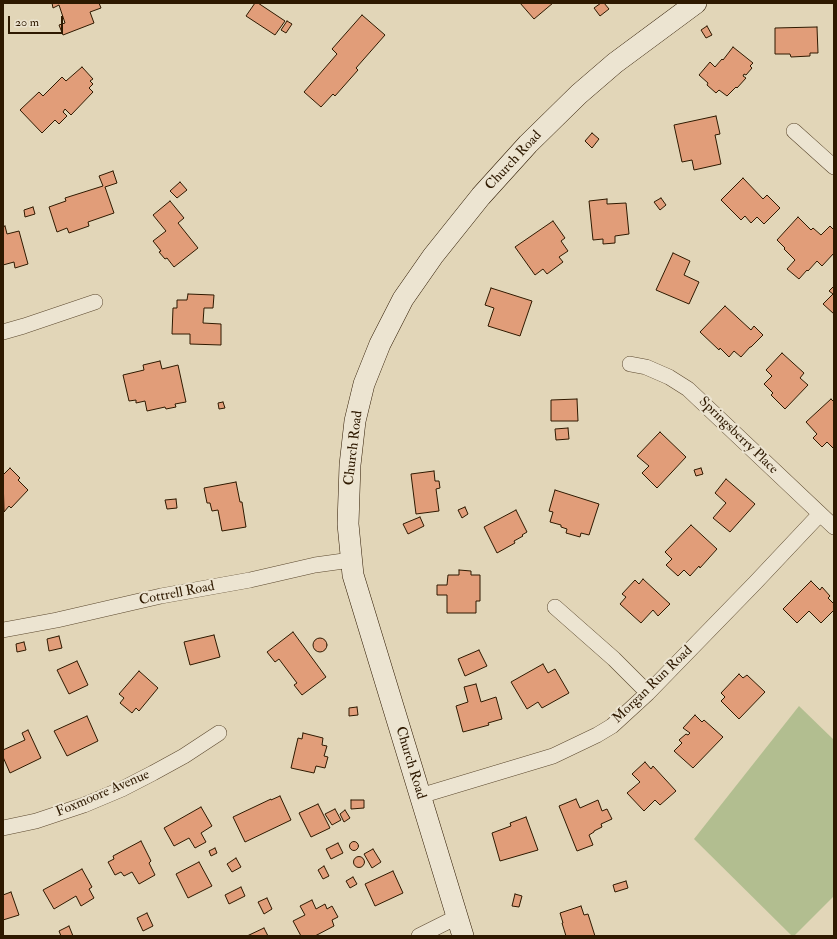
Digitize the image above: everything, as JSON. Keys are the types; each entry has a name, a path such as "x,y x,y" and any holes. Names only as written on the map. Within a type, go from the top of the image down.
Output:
{"main road":[{"name":"Church Road","path":"460,926 353,575 348,524 350,465 355,421 364,384 380,344 403,299 433,256 481,196 528,144 579,94 615,63 696,3"}],"street":[{"path":"794,131 834,167"},
{"path":"3,332 94,302"},
{"name":"Springsberry Place","path":"630,364 646,368 669,377 688,389 834,527"},
{"name":"Morgan Run Road","path":"420,796 553,756 597,735 612,726 648,693 820,514"},
{"name":"Cottrell Road","path":"3,630 58,620 161,596 250,580 315,565 351,560"},
{"path":"555,607 614,659 648,693"},
{"name":"Foxmoore Avenue","path":"3,828 36,821 122,789 178,759 219,734"},
{"path":"419,936 460,926"}],"green space":[{"path":"799,706 834,740 834,896 794,936 792,936 694,839"}],"building":[{"path":"52,3 99,3 101,8 90,12 94,23 63,35 59,25 65,23 59,5 53,8"},
{"path":"255,3 258,3 285,21 275,35 246,16"},
{"path":"520,3 553,3 534,19"},
{"path":"601,3 604,3 609,9 600,16 594,8"},
{"path":"362,15 385,35 356,68 358,70 335,96 333,94 321,107 304,92 337,54 332,49"},
{"path":"287,21 292,24 286,33 281,30"},
{"path":"707,26 712,35 706,38 701,30"},
{"path":"817,27 818,53 810,53 810,56 791,57 790,54 775,54 775,28"},
{"path":"733,47 753,63 750,66 752,68 746,75 744,74 743,76 746,78 727,96 719,90 716,93 699,75 710,62 715,67 722,59 723,60"},
{"path":"82,67 93,79 90,81 93,84 89,88 93,92 71,115 65,109 63,112 67,116 59,124 55,120 42,133 20,110 39,92 43,96 62,77 66,81"},
{"path":"716,116 720,134 715,135 721,164 694,170 692,160 682,162 674,125"},
{"path":"592,133 599,139 592,148 585,141"},
{"path":"113,171 117,183 105,187 114,213 88,222 89,226 69,233 67,228 57,232 49,207 66,201 65,198 103,186 99,176"},
{"path":"743,178 763,199 767,195 780,208 764,224 757,217 751,223 745,216 741,220 721,200"},
{"path":"180,182 187,190 177,198 170,191"},
{"path":"661,198 666,205 660,210 654,202"},
{"path":"607,199 607,204 626,203 629,234 615,236 615,243 603,244 603,239 593,240 589,201"},
{"path":"170,201 184,218 178,223 198,248 174,267 167,258 165,259 159,252 161,251 153,241 166,231 153,215"},
{"path":"33,207 35,214 25,217 24,210"},
{"path":"798,217 811,230 813,228 821,235 830,226 834,230 834,253 822,266 817,261 799,279 787,269 795,260 777,240"},
{"path":"553,221 565,238 561,241 568,251 559,257 563,262 547,274 543,269 535,275 515,247"},
{"path":"5,226 7,234 19,231 28,264 15,268 14,262 3,265 3,227"},
{"path":"673,253 690,261 684,275 699,282 689,304 656,290"},
{"path":"834,286 834,314 823,304 833,294 829,291"},
{"path":"491,288 532,301 520,336 488,326 494,308 485,305"},
{"path":"188,294 214,295 213,308 204,308 203,323 221,324 221,345 190,344 190,334 172,334 173,308 177,308 177,300 187,300"},
{"path":"725,306 751,330 754,326 763,335 741,357 734,351 729,357 720,348 719,350 700,332"},
{"path":"782,353 804,373 800,378 808,385 785,409 771,395 773,393 764,384 772,376 766,370"},
{"path":"160,361 162,369 178,365 186,402 175,404 176,407 166,409 165,407 147,411 145,401 136,403 136,400 129,401 123,375 144,370 143,365"},
{"path":"577,399 578,421 551,421 551,400"},
{"path":"831,399 834,402 834,449 827,442 822,447 813,438 817,434 806,422"},
{"path":"223,402 225,408 219,409 218,403"},
{"path":"568,428 569,439 556,440 555,429"},
{"path":"660,432 686,457 657,488 642,473 649,466 637,456"},
{"path":"10,468 20,478 18,480 28,490 11,508 9,506 4,512 3,475"},
{"path":"701,468 703,474 696,476 694,470"},
{"path":"434,471 435,481 439,481 440,488 436,489 439,511 416,514 411,474"},
{"path":"726,479 755,504 730,532 713,518 726,503 715,493"},
{"path":"236,482 240,502 242,502 246,527 222,531 218,510 212,511 210,503 207,503 204,488"},
{"path":"555,490 599,504 589,535 581,533 580,537 566,533 567,529 561,527 561,525 550,522 553,512 549,511"},
{"path":"176,499 177,508 167,509 165,500"},
{"path":"465,507 468,514 462,518 458,510"},
{"path":"516,510 527,532 514,541 515,543 497,553 484,527"},
{"path":"420,517 424,526 408,534 403,524"},
{"path":"691,525 717,549 700,568 699,566 690,576 684,570 678,576 666,565 672,559 665,552"},
{"path":"459,570 471,571 471,575 480,575 480,601 476,601 476,613 447,613 447,595 437,595 437,585 447,585 448,575 459,575"},
{"path":"643,579 670,604 658,616 653,610 641,623 620,604 626,597 622,594 635,580 639,584"},
{"path":"811,581 820,590 822,587 830,596 828,598 834,604 834,610 821,623 809,611 797,623 783,609"},
{"path":"293,632 326,677 302,695 294,685 297,683 279,659 275,662 267,652"},
{"path":"214,635 220,657 190,665 184,642"},
{"path":"59,636 62,648 49,651 47,639"},
{"path":"320,638 325,640 327,645 325,650 320,652 315,650 313,645 315,640"},
{"path":"24,642 26,650 17,652 16,644"},
{"path":"479,650 487,666 465,676 458,659"},
{"path":"77,661 88,685 69,694 57,670"},
{"path":"543,664 548,673 555,669 569,693 542,708 538,702 527,709 511,682"},
{"path":"139,671 158,688 139,711 136,708 132,713 120,703 124,698 119,694"},
{"path":"739,674 743,678 747,675 765,692 739,719 721,701 725,697 721,693"},
{"path":"476,684 481,702 496,697 502,719 488,723 489,725 463,732 456,706 468,702 464,687"},
{"path":"357,707 358,715 349,716 349,708"},
{"path":"695,715 702,722 704,720 723,737 693,768 674,751 682,743 679,740 686,734 688,735 690,733 683,728"},
{"path":"87,716 98,741 67,756 54,731"},
{"path":"28,730 41,758 10,773 3,757 3,750 25,740 22,733"},
{"path":"303,733 323,738 322,745 327,746 324,756 328,757 325,768 316,766 314,773 291,768 298,738 302,739"},
{"path":"645,762 651,769 653,766 676,791 660,805 655,800 644,811 627,793 640,782 632,774"},
{"path":"280,796 291,820 245,842 233,817"},
{"path":"576,799 580,808 598,800 602,811 607,809 612,819 601,824 602,827 589,835 593,845 577,851 559,806"},
{"path":"351,800 364,800 364,808 351,809"},
{"path":"318,804 330,828 311,837 299,813"},
{"path":"201,807 212,826 201,833 206,842 195,848 189,838 174,846 164,828"},
{"path":"335,809 341,820 332,825 325,814"},
{"path":"345,810 350,818 344,822 340,814"},
{"path":"526,817 538,850 500,861 492,833 511,826 510,823"},
{"path":"141,841 151,861 149,863 155,875 139,884 132,872 124,876 121,872 115,875 108,862 114,859 113,856"},
{"path":"352,842 356,842 358,846 356,850 352,850 350,848 350,844"},
{"path":"338,843 343,853 331,859 326,849"},
{"path":"215,848 217,853 211,856 209,851"},
{"path":"373,849 381,862 372,868 364,854"},
{"path":"359,856 363,858 365,862 363,866 359,868 355,866 353,862 355,858"},
{"path":"236,858 241,867 232,872 227,864"},
{"path":"199,862 212,886 188,898 176,874"},
{"path":"324,866 329,876 323,879 318,870"},
{"path":"82,869 92,887 89,889 94,898 81,906 76,896 54,909 43,890"},
{"path":"393,871 403,893 375,906 365,884"},
{"path":"353,877 357,884 350,888 346,881"},
{"path":"626,881 628,888 615,892 613,885"},
{"path":"241,887 245,896 229,904 225,895"},
{"path":"11,892 19,915 3,920 3,895"},
{"path":"515,894 522,896 519,907 512,906"},
{"path":"267,898 272,909 264,914 258,902"},
{"path":"312,900 316,909 325,904 327,909 332,906 338,917 332,920 334,926 315,936 301,936 293,921 305,915 300,906"},
{"path":"581,906 584,915 588,914 595,936 566,936 560,913"},
{"path":"147,913 153,926 143,931 137,918"},
{"path":"69,926 73,936 61,936 59,931"},
{"path":"264,928 268,936 247,936"}]}
